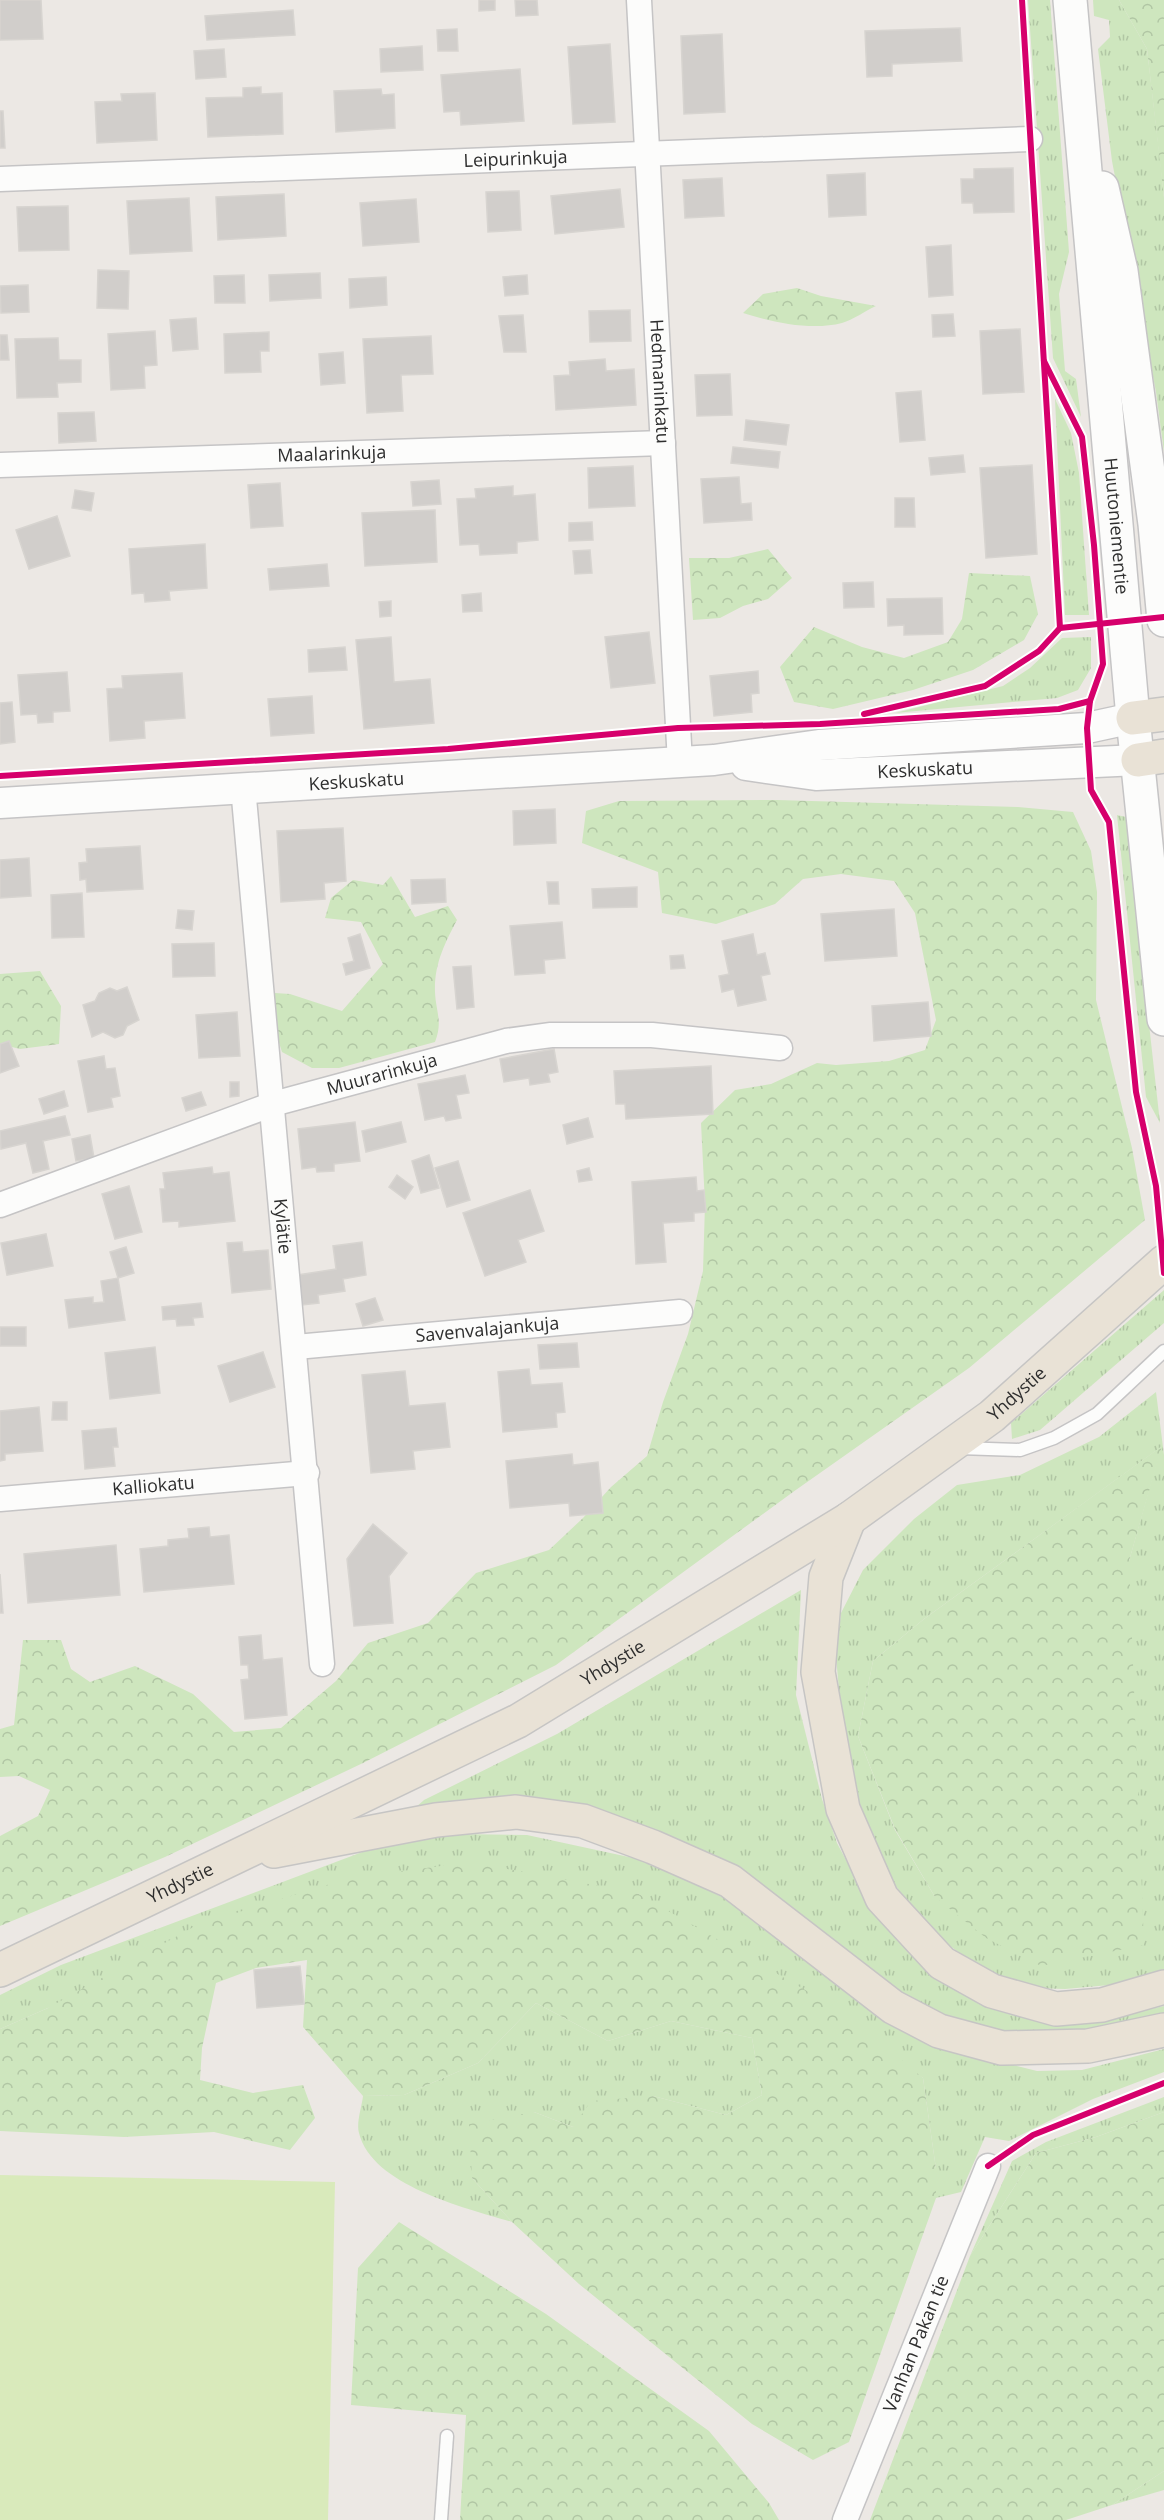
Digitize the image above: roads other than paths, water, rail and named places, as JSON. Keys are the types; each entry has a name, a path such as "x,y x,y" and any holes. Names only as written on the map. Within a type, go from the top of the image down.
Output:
{"highway":[{"name":"Yhdystie","path":"0,1970 518,1721 849,1519 992,1416 1164,1262"},
{"path":"849,1519 826,1577 818,1672 843,1809 882,1898 942,1963 992,1991 1056,2009 1102,2005 1164,1987"},
{"path":"228,1860 459,1818 516,1812 583,1821 653,1846 730,1881 893,2007 939,2031 1002,2048 1088,2046 1164,2030"}],"main road":[{"name":"Huutoniementie","path":"1070,0 1075,69 1148,716 1164,1019"},
{"name":"Huutoniementie","path":"1075,69 1121,271 1155,524 1164,620"}],"street":[{"name":"Hedmaninkatu","path":"639,0 680,763"},
{"name":"Leipurinkuja","path":"0,179 1030,139"},
{"name":"Maalarinkuja","path":"0,465 663,443"},
{"name":"Keskuskatu","path":"0,803 680,763 819,745 1088,728 1148,716"},
{"name":"Keskuskatu","path":"714,760 816,775 1151,758"},
{"name":"Kylätie","path":"243,787 296,1347 322,1664"},
{"name":"Muurarinkuja","path":"0,1205 273,1104 462,1051 506,1041 551,1035 652,1035 780,1048"},
{"name":"Savenvalajankuja","path":"296,1347 680,1312"},
{"name":"Kalliokatu","path":"0,1499 307,1473"},
{"name":"Vanhan Pakan tie","path":"846,2520 988,2166"}],"lane":[{"path":"948,1447 1020,1450 1054,1438 1097,1414 1164,1351"},
{"path":"441,2520 447,2436"}]}
